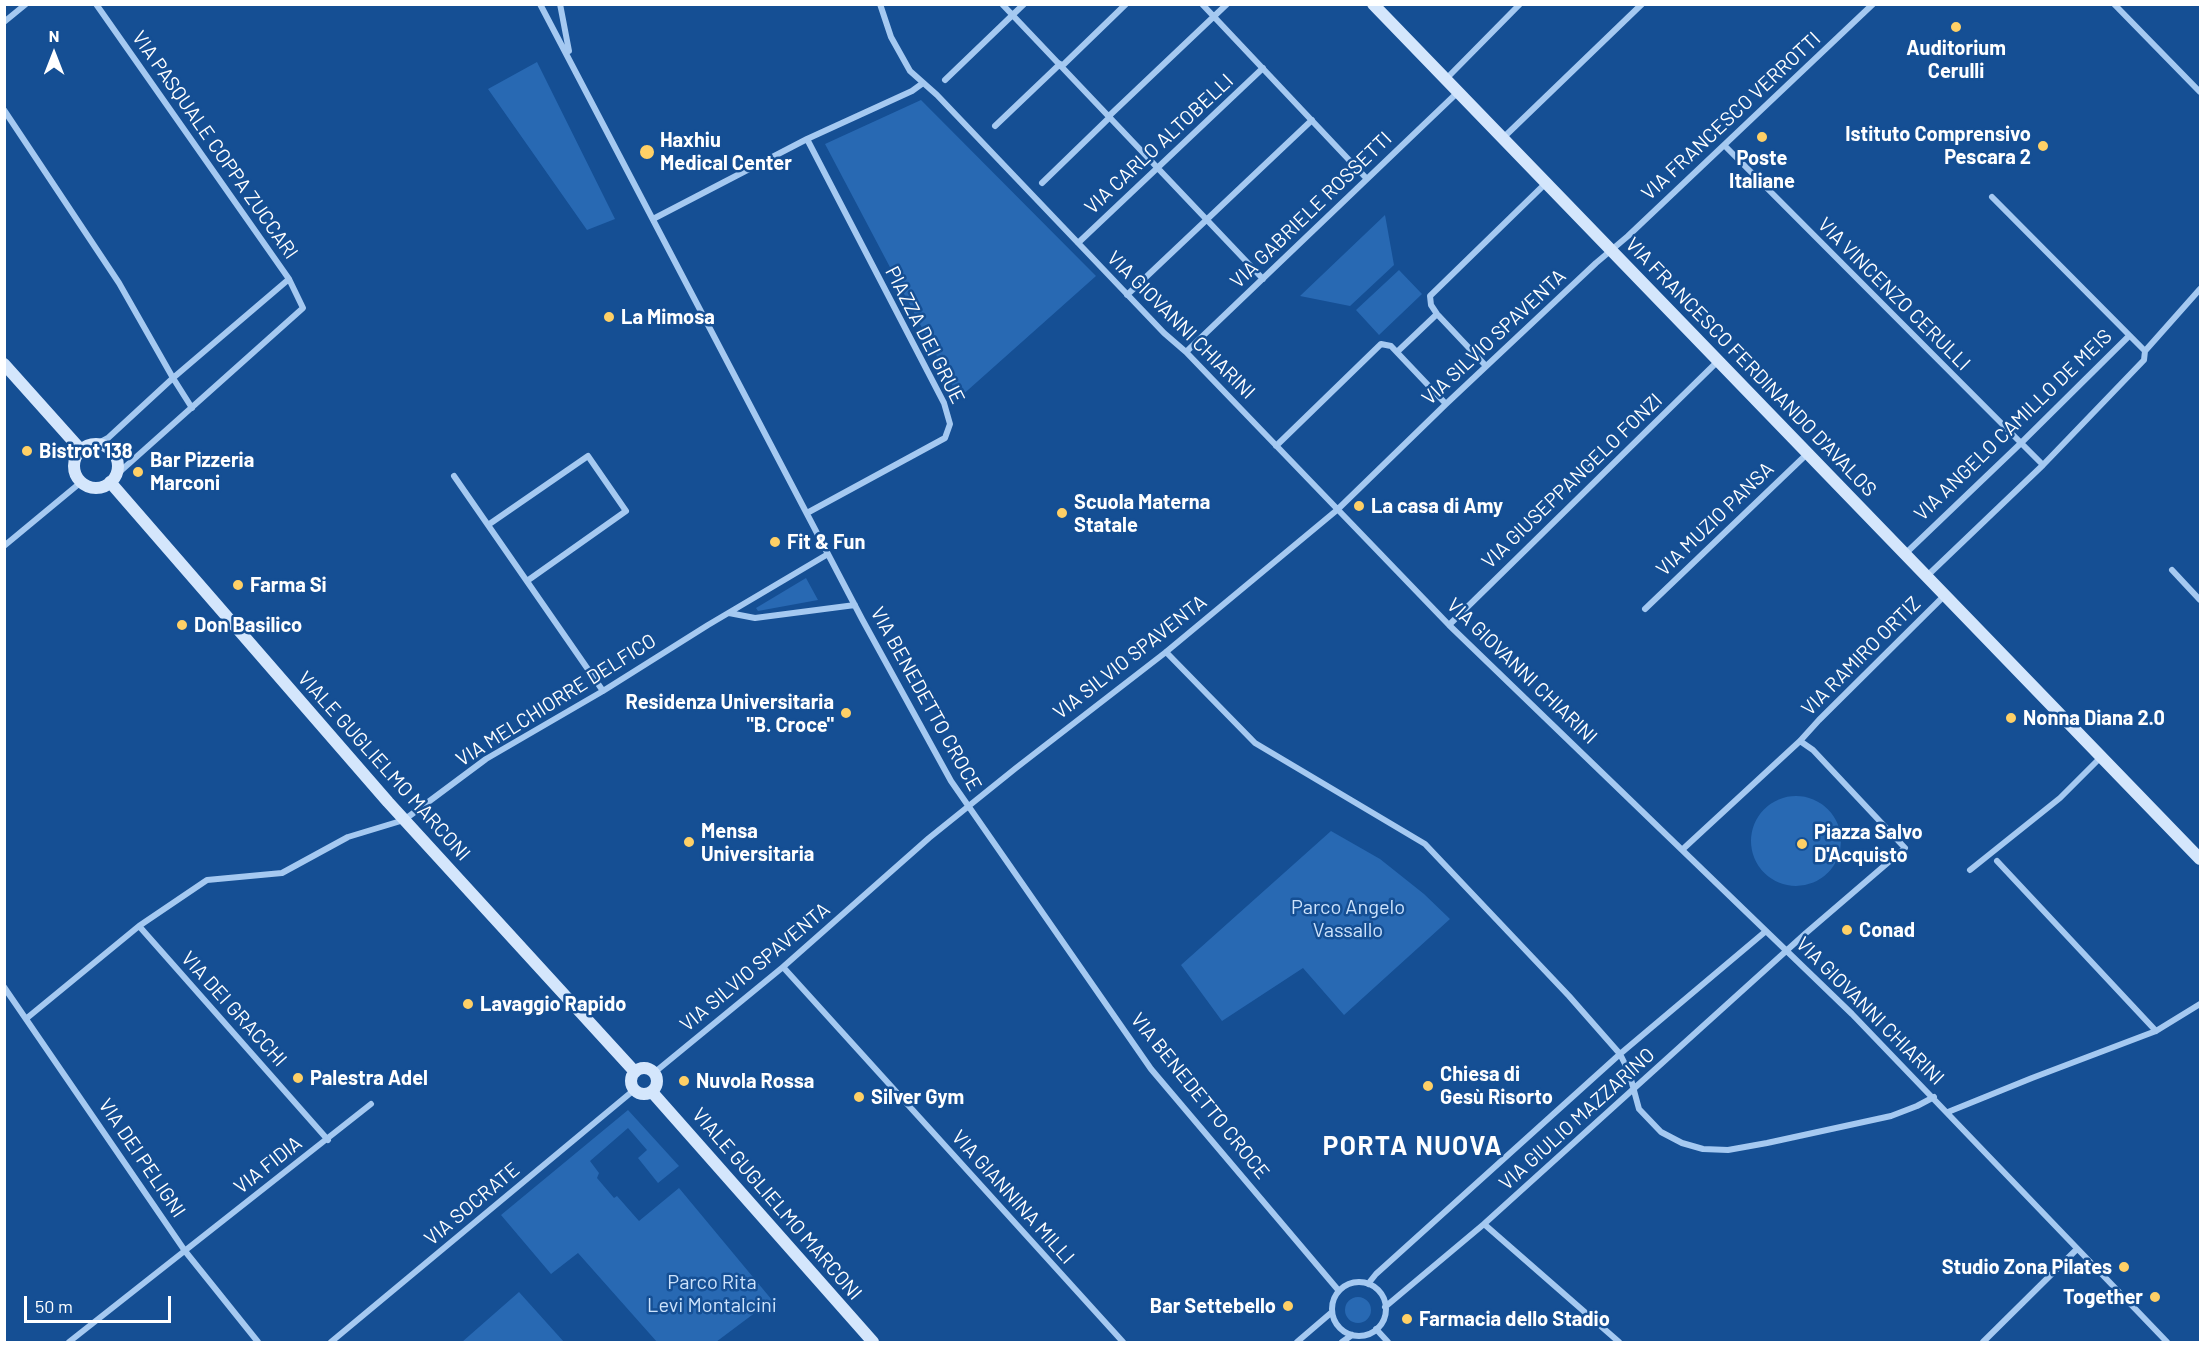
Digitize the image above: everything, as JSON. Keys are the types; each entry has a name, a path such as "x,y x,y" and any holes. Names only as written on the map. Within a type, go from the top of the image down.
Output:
{"main road":[{"name":"VIA FRANCESCO FERDINANDO D'AVALOS","path":"1373,4 2200,859"},
{"path":"4,364 81,450"},
{"path":"97,444 109,448 117,464 112,479 105,485 94,487 83,483 75,473 74,467 81,450 97,444"},
{"name":"VIALE GUGLIELMO MARCONI","path":"112,479 404,820 635,1072"},
{"path":"645,1068 655,1072 657,1085 652,1092 640,1094 634,1090 631,1082 635,1072 645,1068"},
{"name":"VIALE GUGLIELMO MARCONI","path":"652,1092 873,1342"}],"street":[{"path":"4,22 26,4"},
{"name":"VIA PASQUALE COPPA ZUCCARI","path":"96,4 290,279 303,308 192,408"},
{"name":"VIA BENEDETTO CROCE","path":"540,4 828,554 951,781 1151,1069 1339,1291"},
{"name":"VIA BENEDETTO CROCE","path":"560,4 564,34 574,66"},
{"name":"VIA GIOVANNI CHIARINI","path":"880,4 897,51 909,71 937,95 1127,295 1186,352 1449,625 1852,1014 2167,1342"},
{"path":"1002,4 1263,279"},
{"path":"945,80 1024,4"},
{"path":"995,126 1126,4"},
{"path":"1202,4 1367,178"},
{"path":"1042,183 1227,4"},
{"path":"1445,79 1520,4"},
{"path":"1503,138 1642,4"},
{"name":"VIA FRANCESCO VERROTTI","path":"1611,250 1873,4"},
{"path":"2114,4 2200,92"},
{"name":"VIA CARLO ALTOBELLI","path":"1078,243 1263,68"},
{"path":"653,219 807,139 912,91 922,83"},
{"name":"VIA GABRIELE ROSSETTI","path":"1186,352 1458,92"},
{"path":"4,110 113,273 192,408 112,479"},
{"path":"1127,295 1312,120"},
{"name":"PIAZZA DEI GRUE","path":"807,139 942,399 950,424 945,438 807,513"},
{"name":"VIA VINCENZO CERULLI","path":"1724,145 2043,465"},
{"path":"1486,366 1437,314 1431,305 1430,296 1546,183"},
{"path":"1992,197 2129,336"},
{"name":"VIA SILVIO SPAVENTA","path":"655,1072 783,967 929,838 1166,652 1337,510 1486,366 1611,250"},
{"path":"97,444 108,438 173,378 290,279"},
{"path":"1926,576 2043,465 2144,360 2145,351 2200,289"},
{"path":"1397,352 1437,314"},
{"name":"VIA ANGELO CAMILLO DE MEIS","path":"1905,554 2129,336 2145,351"},
{"path":"1276,446 1377,347 1386,344 1397,352 1446,404"},
{"name":"VIA GIUSEPPANGELO FONZI","path":"1449,625 1718,361"},
{"name":"VIA MUZIO PANSA","path":"1645,609 1808,453"},
{"path":"488,525 588,456 626,510 527,581"},
{"path":"454,476 603,692"},
{"path":"4,546 80,483 83,483"},
{"name":"VIA MELCHIORRE DELFICO","path":"27,1018 139,926 207,880 282,873 348,837 404,820 486,759 603,692 708,625 828,554"},
{"path":"2172,570 2200,600"},
{"name":"VIA RAMIRO ORTIZ","path":"1800,741 1945,595"},
{"path":"729,613 755,618 855,605"},
{"path":"1166,652 1255,743 1425,844 1569,996 1620,1054 1629,1072 1639,1108 1661,1132 1682,1143 1703,1149 1728,1150 1891,1116 1934,1097"},
{"path":"1683,849 1800,741 1813,750 1905,848 1786,951"},
{"path":"1970,870 2060,798 2102,757"},
{"path":"1997,861 2156,1031"},
{"name":"VIA DEI GRACCHI","path":"139,926 328,1140"},
{"name":"VIA GIULIO MAZZARINO","path":"1368,1284 1620,1054 1766,931"},
{"name":"VIA GIULIO MAZZARINO","path":"1385,1307 1484,1224 1786,951"},
{"name":"VIA GIANNINA MILLI","path":"783,967 1123,1342"},
{"name":"VIA DEI PELIGNI","path":"4,987 185,1251 258,1342"},
{"path":"1948,1112 2022,1081 2156,1031 2200,1004"},
{"name":"VIA SOCRATE","path":"331,1342 634,1090"},
{"name":"VIA FIDIA","path":"69,1342 371,1104"},
{"path":"1484,1224 1619,1342"},
{"path":"1983,1342 2077,1249"},
{"path":"1352,1283 1368,1284 1380,1293 1385,1307 1383,1321 1366,1335 1352,1335 1338,1327 1332,1312 1332,1305 1339,1291 1352,1283"},
{"path":"1297,1342 1332,1312"},
{"path":"1376,1329 1388,1342"},
{"path":"1342,1342 1352,1335"}],"green space":[{"path":"537,62 615,219 587,230 488,89"},
{"path":"921,100 1096,276 959,398 825,144"},
{"path":"1385,215 1394,265 1350,306 1300,296"},
{"path":"1399,270 1422,294 1379,335 1356,310"},
{"path":"806,578 818,600 758,611 756,608"},
{"path":"1796,796 1821,804 1833,816 1841,841 1833,866 1821,878 1796,886 1771,878 1759,866 1751,841 1759,816 1771,804"},
{"name":"Parco Angelo Vassallo","path":"1331,831 1380,859 1424,894 1450,919 1344,1015 1303,968 1222,1021 1181,965"},
{"name":"Parco Rita Levi Montalcini","path":"628,1110 679,1166 658,1183 638,1158 647,1150 628,1128 590,1161 599,1173 597,1178 614,1198 617,1196 639,1221 679,1188 772,1300 716,1342 657,1342 578,1253 551,1274 501,1215"},
{"path":"519,1292 564,1342 462,1342"},
{"path":"1358,1297 1367,1301 1371,1310 1367,1319 1358,1323 1349,1319 1345,1310 1349,1301"}],"place":[{"name":"Auditorium Cerulli","path":"1956,27"},
{"name":"Poste Italiane","path":"1762,137"},
{"name":"Istituto Comprensivo Pescara 2","path":"2043,146"},
{"name":"Haxhiu Medical Center","path":"647,152"},
{"name":"La Mimosa","path":"609,317"},
{"name":"Bistrot 138","path":"27,451"},
{"name":"Bar Pizzeria Marconi","path":"138,472"},
{"name":"La casa di Amy","path":"1359,506"},
{"name":"Scuola Materna Statale","path":"1062,513"},
{"name":"Fit & Fun","path":"775,542"},
{"name":"Farma Si","path":"238,585"},
{"name":"Don Basilico","path":"182,625"},
{"name":"Residenza Universitaria \"B. Croce\"","path":"846,713"},
{"name":"Nonna Diana 2.0","path":"2011,718"},
{"name":"Mensa Universitaria","path":"689,842"},
{"name":"Piazza Salvo D'Acquisto","path":"1802,844"},
{"name":"Conad","path":"1847,930"},
{"name":"Lavaggio Rapido","path":"468,1004"},
{"name":"Palestra Adel","path":"298,1078"},
{"name":"Nuvola Rossa","path":"684,1081"},
{"name":"Chiesa di Gesù Risorto","path":"1428,1086"},
{"name":"Silver Gym","path":"859,1097"},
{"name":"Studio Zona Pilates","path":"2124,1267"},
{"name":"Together","path":"2155,1297"},
{"name":"Bar Settebello","path":"1288,1306"},
{"name":"Farmacia dello Stadio","path":"1407,1319"}],"district":[{"name":"PORTA NUOVA","path":"1413,1146"}]}
